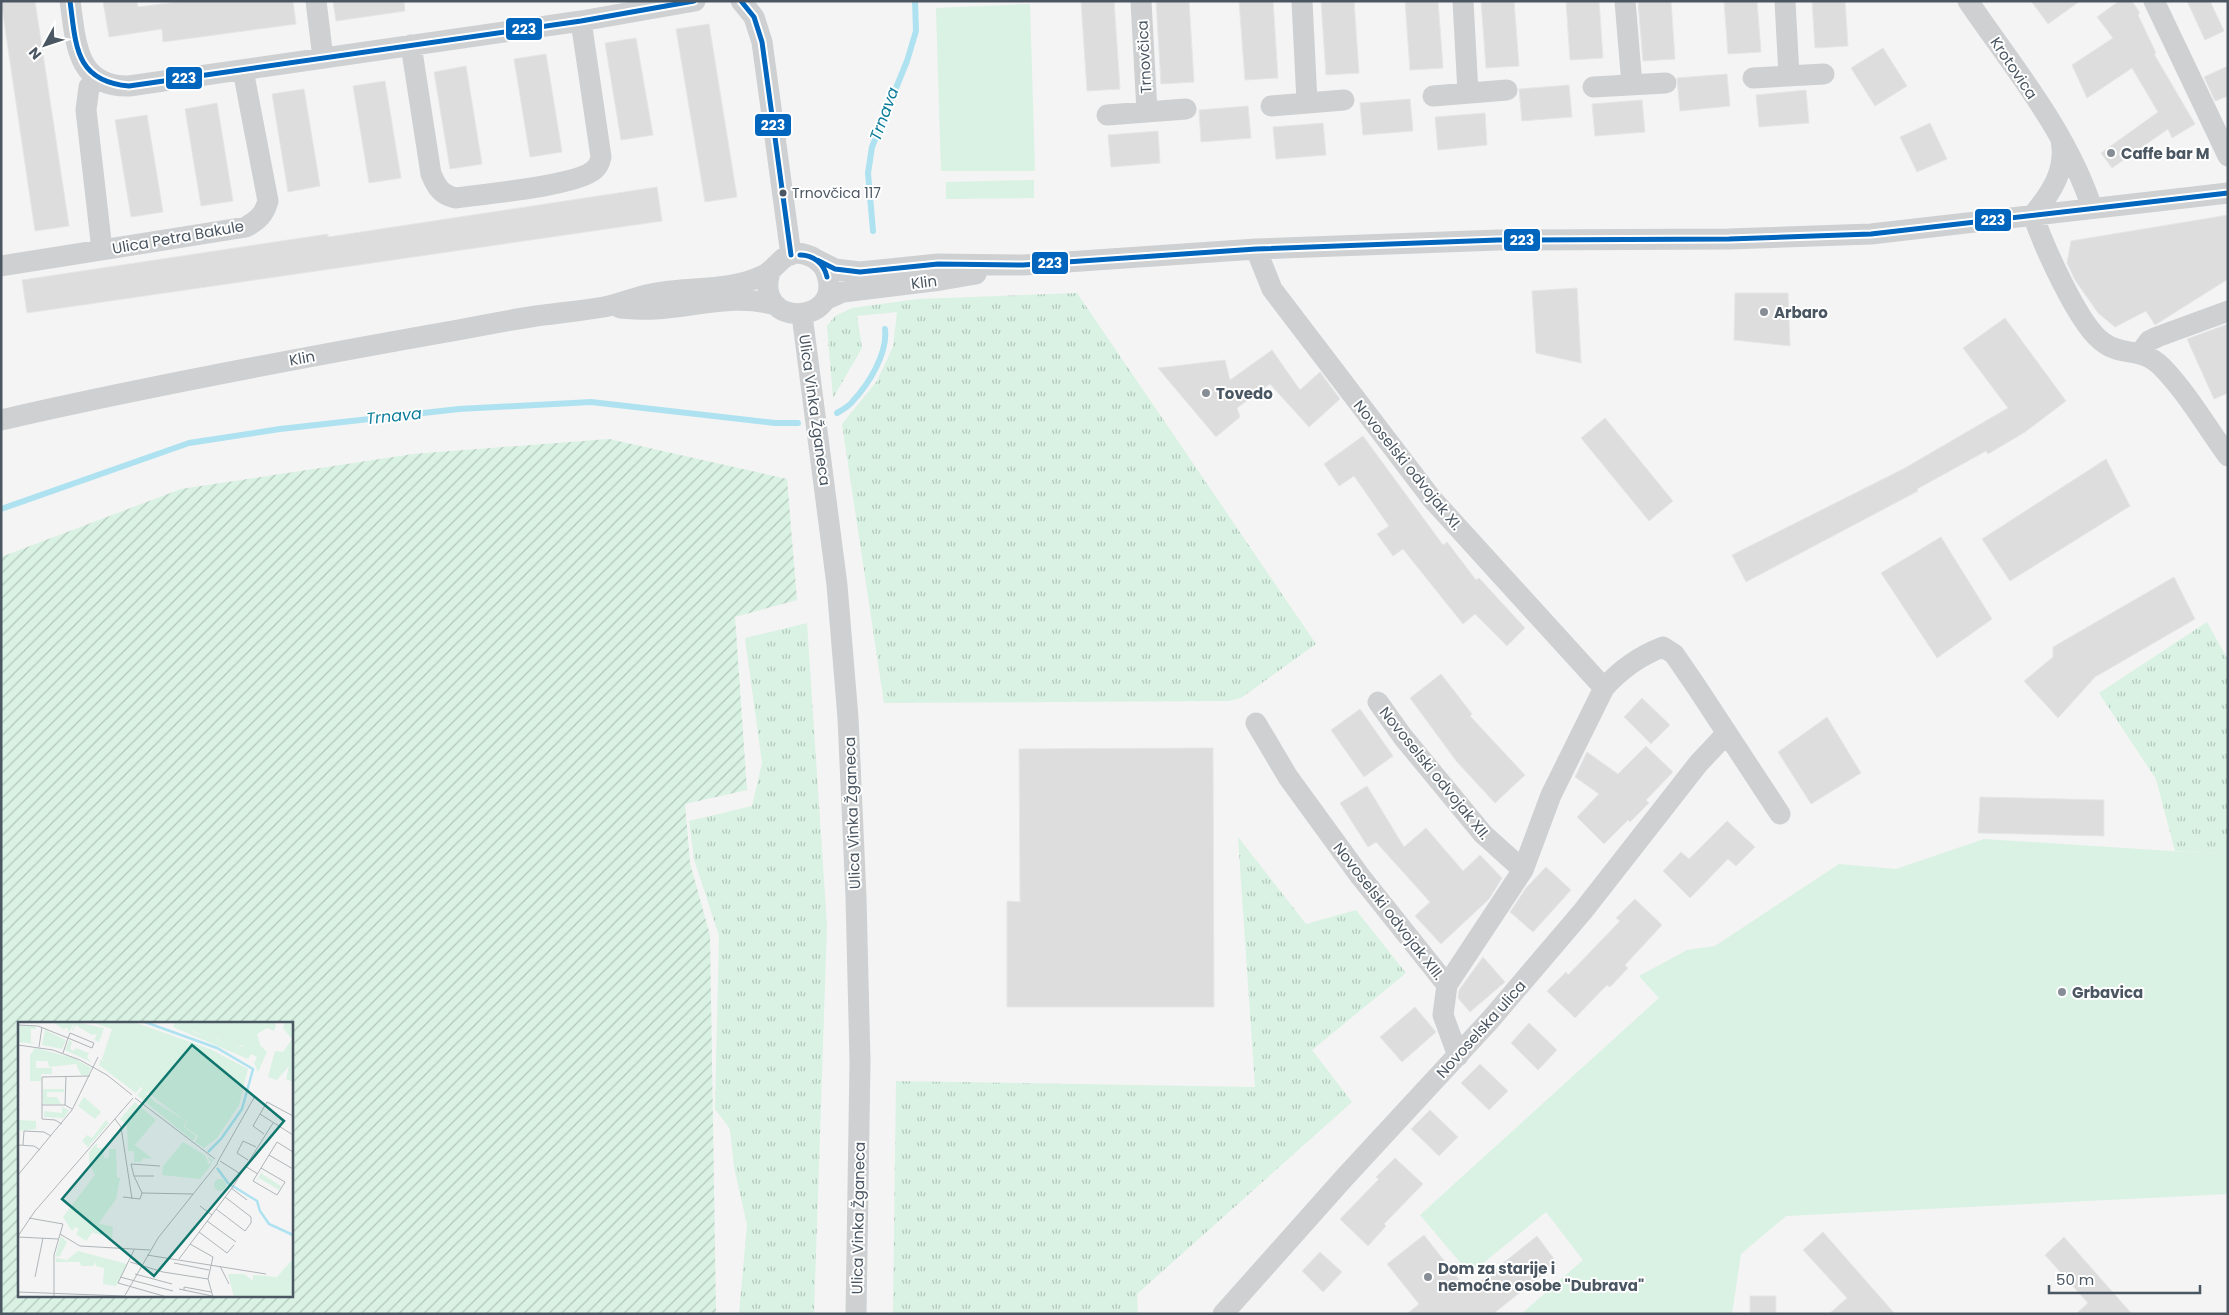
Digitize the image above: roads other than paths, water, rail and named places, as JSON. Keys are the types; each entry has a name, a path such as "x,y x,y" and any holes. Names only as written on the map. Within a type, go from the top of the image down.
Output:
{"street":[{"path":"70,1 76,46 85,66 96,78 117,86 129,86 581,21 647,5 695,1"},
{"path":"316,1 323,58"},
{"name":"Trnovčica","path":"1141,1 1147,112"},
{"path":"1302,1 1307,102"},
{"path":"1463,1 1468,92"},
{"path":"1625,1 1632,85"},
{"path":"1785,1 1789,76"},
{"name":"Krotovica","path":"1968,1 2060,135 2079,172 2092,208"},
{"path":"2154,1 2228,156"},
{"path":"750,4 762,42 791,255"},
{"path":"411,45 431,174 436,187 443,194 455,198 512,190 570,181 594,171 599,165 601,157 581,21"},
{"name":"Ulica Petra Bakule","path":"1,266 246,228 257,221 265,213 268,200 243,70"},
{"path":"1753,78 1824,74"},
{"path":"96,78 89,87 86,110 102,250"},
{"path":"1592,87 1666,83"},
{"path":"1433,96 1507,90"},
{"path":"1271,106 1344,100"},
{"name":"Trnovčica","path":"1107,115 1186,109"},
{"path":"2060,135 2063,150 2059,173 2054,187 2033,215 2052,262 2089,329 2102,343 2112,348 2140,353 2162,367 2200,413 2228,456"},
{"name":"Klin","path":"817,260 835,269 851,272 938,264 1023,265 1256,249 1498,240 1729,238 1871,234 2228,193"},
{"name":"Novoselski odvojak XI.","path":"1256,249 1272,289 1432,499 1604,688"},
{"path":"791,255 809,256 817,260 827,274 828,292 825,300 819,307 802,315 792,314 775,304 768,289 770,272 775,264 791,255"},
{"name":"Klin","path":"825,300 843,292 941,280 1023,265"},
{"name":"Klin","path":"1,420 137,389 270,363 533,317 605,307 658,292 740,283 770,272"},
{"name":"Klin","path":"605,307 656,310 734,299 775,304"},
{"path":"2140,353 2149,341 2157,336 2228,311"},
{"name":"Ulica Vinka Žganeca","path":"802,315 837,586 848,718 856,887 860,1062 856,1314"},
{"path":"1523,870 1551,795 1604,688 1618,673 1642,655 1663,647 1674,654 1780,814"},
{"name":"Novoselski odvojak XII.","path":"1378,702 1403,737 1483,834 1523,870"},
{"name":"Novoselski odvojak XIII.","path":"1256,723 1288,777 1360,876 1447,985 1523,870"},
{"name":"Novoselska ulica","path":"1223,1314 1344,1176 1458,1056 1583,911 1698,764 1727,733"},
{"path":"1447,985 1443,1015 1458,1056"}],"waterway":[{"name":"Trnava","path":"873,231 868,173 872,147 907,61 916,31 915,1"},
{"name":"Trnava","path":"837,413 850,404 858,395 876,368 883,349 885,329"},
{"name":"Trnava","path":"1,509 189,443 280,429 459,409 591,402 775,423 798,423"}],"place":[{"name":"Caffe bar M","path":"2111,153"},
{"name":"Trnovčica 117","path":"783,193"},
{"name":"Arbaro","path":"1764,312"},
{"name":"Tovedo","path":"1206,393"},
{"name":"Grbavica","path":"2062,992"},
{"name":"Dom za starije i nemoćne osobe \"Dubrava\"","path":"1428,1277"}]}
